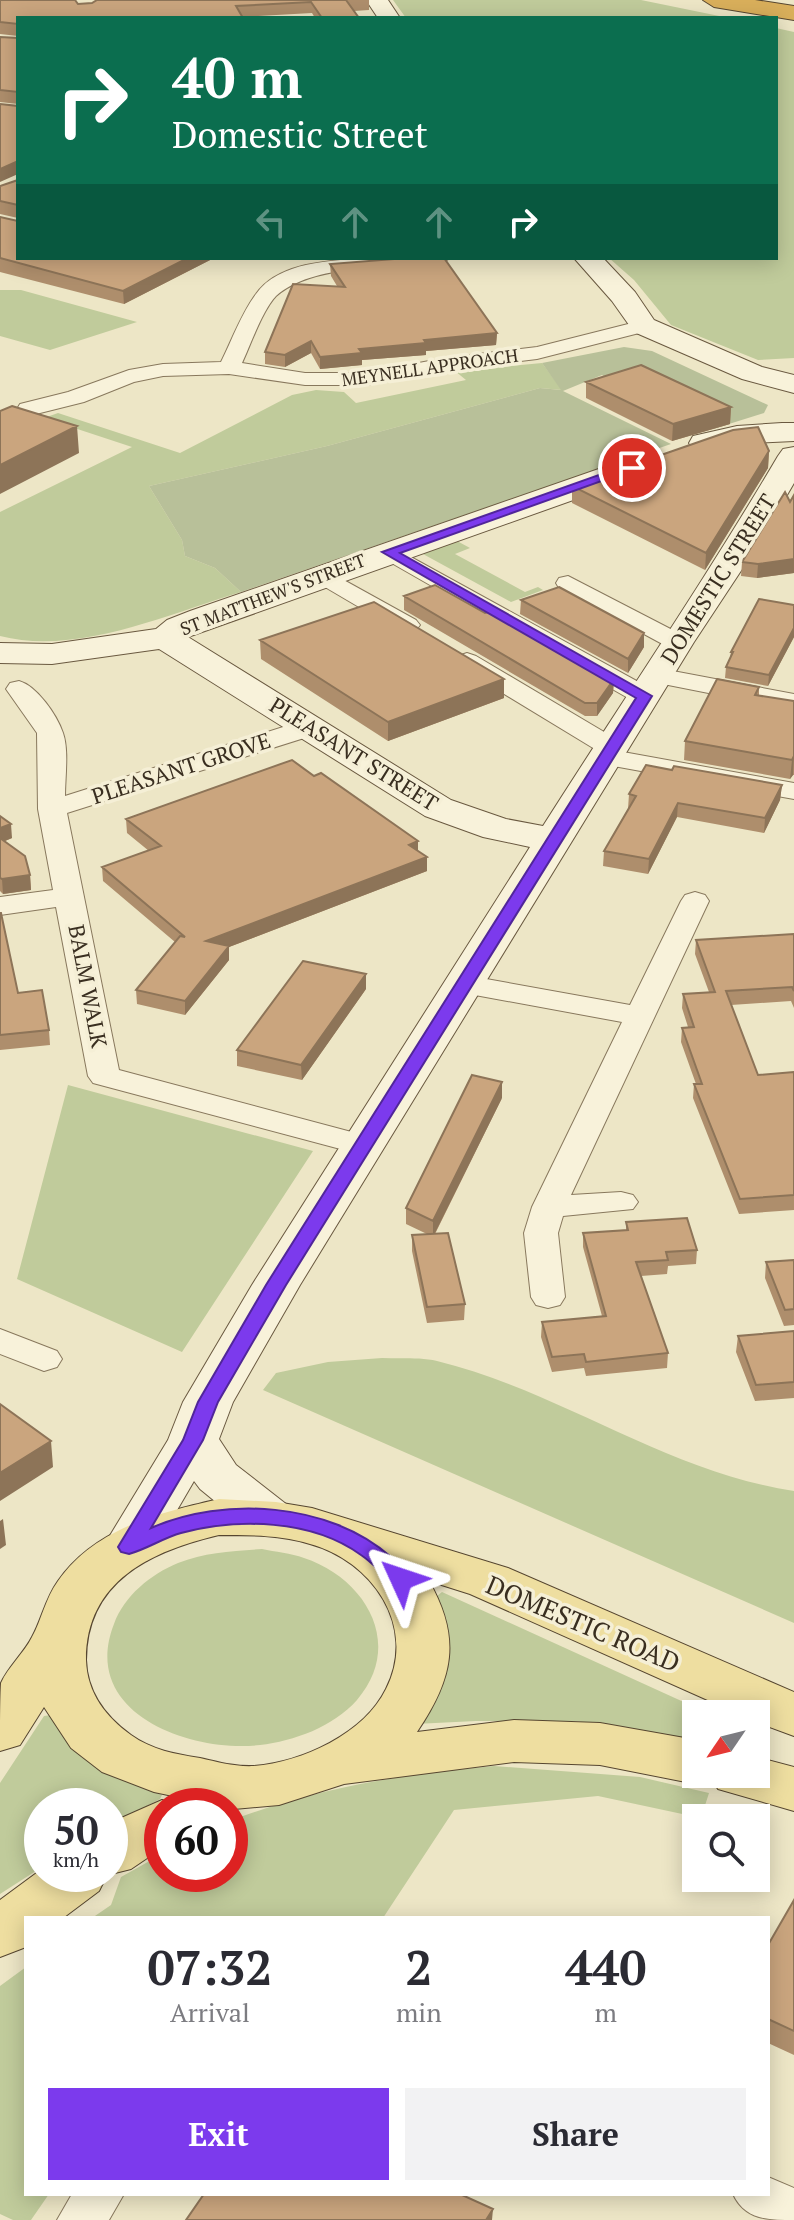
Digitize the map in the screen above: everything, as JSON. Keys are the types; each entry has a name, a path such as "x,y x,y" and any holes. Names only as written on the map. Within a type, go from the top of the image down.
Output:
{"highway":[{"path":"705,2 794,13"},
{"path":"705,2 755,16"}],"main road":[{"path":"0,1730 57,1643 69,1607 94,1574 129,1547 172,1528 219,1517 268,1517 323,1528 368,1549 401,1579 421,1616 426,1656 413,1697 383,1734 334,1765"},
{"name":"DOMESTIC ROAD","path":"323,1528 489,1581 794,1715"},
{"path":"57,1643 60,1683 78,1719 112,1751 199,1788"},
{"path":"248,1790 334,1765 514,1741 600,1744 682,1759"},
{"path":"770,1783 794,1789"},
{"path":"0,1933 54,1892"}],"street":[{"path":"229,368 265,295 310,263 388,260"},
{"path":"590,260 625,298 632,313 644,326 752,373 794,384"},
{"name":"MEYNELL APPROACH","path":"28,409 76,397 129,376 198,366 316,380 366,379 445,364 537,353 644,326"},
{"name":"ST MATTHEW'S STREET","path":"165,639 179,627 202,618 726,436 760,431 794,432"},
{"name":"DOMESTIC STREET","path":"129,1547 193,1440 208,1402 233,1357 677,642 742,545 794,456"},
{"path":"389,552 650,686 794,702"},
{"path":"322,575 610,752 794,791"},
{"path":"568,583 677,642"},
{"path":"0,653 52,654 165,639"},
{"name":"PLEASANT STREET","path":"165,639 194,654 438,808 497,829 555,840"},
{"name":"BALM WALK","path":"19,689 50,733 52,809 104,1076 363,1145"},
{"name":"PLEASANT GROVE","path":"52,809 311,727"},
{"path":"0,906 71,896"},
{"path":"548,1297 541,1233 549,1207 695,901"},
{"path":"464,984 638,1016"},
{"path":"549,1207 621,1202"},
{"path":"0,1340 44,1359"},
{"path":"193,1440 218,1477 268,1517"},
{"path":"81,2220 99,2196"},
{"path":"761,2196 794,2211"}],"green space":[{"path":"393,0 641,0 719,16 405,16"},
{"path":"778,28 794,32 794,358 758,360 671,325 634,280 611,260 778,260"},
{"path":"0,290 21,290 137,322 50,350 0,336"},
{"path":"624,347 652,351 768,405 764,413 713,429 687,424 602,375 563,391 671,444 241,592 215,568 185,556 182,540 149,486 327,446 540,388 561,390 542,363"},
{"path":"542,363 562,390 540,388 327,446 149,486 182,540 185,556 215,568 241,592 153,621 91,637 29,641 0,636 0,512 132,447 44,418 58,413 180,453 292,395 316,390 344,392 356,403 466,380 455,371"},
{"path":"457,541 470,548 455,554 525,592 538,587 543,590 511,602 423,554"},
{"path":"68,1085 313,1151 182,1352 17,1279"},
{"path":"382,1358 430,1360 482,1374 702,1467 794,1491 794,1623 263,1390 276,1373 328,1362"},
{"path":"262,1549 299,1556 326,1568 345,1581 360,1597 371,1616 377,1636 378,1657 371,1679 347,1710 325,1725 286,1740 260,1745 232,1746 203,1742 174,1734 148,1721 126,1704 112,1682 107,1655 114,1624 124,1604 158,1573 188,1559"},
{"path":"442,1592 682,1701 682,1738 575,1721 415,1724 435,1692 447,1663 448,1633 437,1596"},
{"path":"51,1715 132,1783 144,1788 144,1808 128,1816 128,1788 24,1788 24,1879 0,1894 0,1783 44,1716"},
{"path":"494,1766 640,1777 709,1793 705,1804 682,1804 682,1814 598,1796 454,1810 384,1916 95,1916 111,1905 116,1892 128,1892 128,1873 144,1864 144,1892 248,1892 248,1814 360,1784"},
{"path":"24,1968 24,2196 48,2196 31,2220 13,2220 0,2214 0,1986"}],"building":[{"path":"0,0 75,0 78,4 97,0 346,0 358,16 321,16 311,2 236,6 242,16 16,16 16,24 0,22"},
{"path":"0,37 16,38 16,92 0,90"},
{"path":"0,104 16,106 16,162 0,169"},
{"path":"16,181 16,205 0,201 0,186"},
{"path":"0,217 16,221 16,260 184,260 123,291 0,258"},
{"path":"445,260 497,333 424,340 426,343 359,349 362,353 320,357 311,341 285,355 265,352 293,284 345,287 330,264"},
{"path":"641,365 731,407 673,424 586,382"},
{"path":"12,406 77,426 0,465 0,411"},
{"path":"758,427 769,451 706,553 572,486 733,430"},
{"path":"785,492 790,502 794,495 794,559 758,564 742,562"},
{"path":"435,585 485,613 492,611 614,679 597,703 585,703 404,596"},
{"path":"559,587 644,633 628,659 521,600"},
{"path":"759,599 794,605 794,628 769,675 726,667"},
{"path":"374,602 504,679 388,722 260,640"},
{"path":"717,679 759,687 755,695 794,701 792,760 685,741"},
{"path":"292,760 314,776 321,773 418,841 409,845 427,857 206,941 229,946 185,1001 136,990 180,936 185,937 102,867 161,846 126,819"},
{"path":"646,765 672,770 674,766 782,785 765,818 678,803 649,859 604,851 636,796 629,794"},
{"path":"0,816 11,824 0,828"},
{"path":"0,838 25,856 30,875 0,878"},
{"path":"0,913 18,993 42,990 49,1030 0,1035"},
{"path":"794,934 794,991 792,987 726,991 758,1075 794,1072 794,1195 740,1199 694,1084 702,1084 682,1028 694,1027 683,994 715,992 696,940"},
{"path":"303,961 366,974 301,1065 237,1050"},
{"path":"472,1075 502,1082 433,1221 406,1208"},
{"path":"687,1218 697,1250 666,1252 668,1260 636,1262 668,1353 586,1362 584,1354 552,1357 542,1322 606,1316 583,1233 628,1230 626,1222"},
{"path":"448,1233 465,1304 427,1307 412,1235"},
{"path":"794,1260 794,1309 785,1310 766,1262"},
{"path":"794,1331 794,1382 756,1385 738,1336"},
{"path":"0,1404 51,1441 0,1473"},
{"path":"794,1900 794,2031 770,2020 770,1942"},
{"path":"203,2196 464,2196 493,2209 486,2220 186,2220"}],"route":[{"path":"401,1579 368,1549 323,1528 268,1517 219,1517 172,1528 129,1547 193,1440 208,1402 276,1285 644,696 389,552 632,468"}]}
